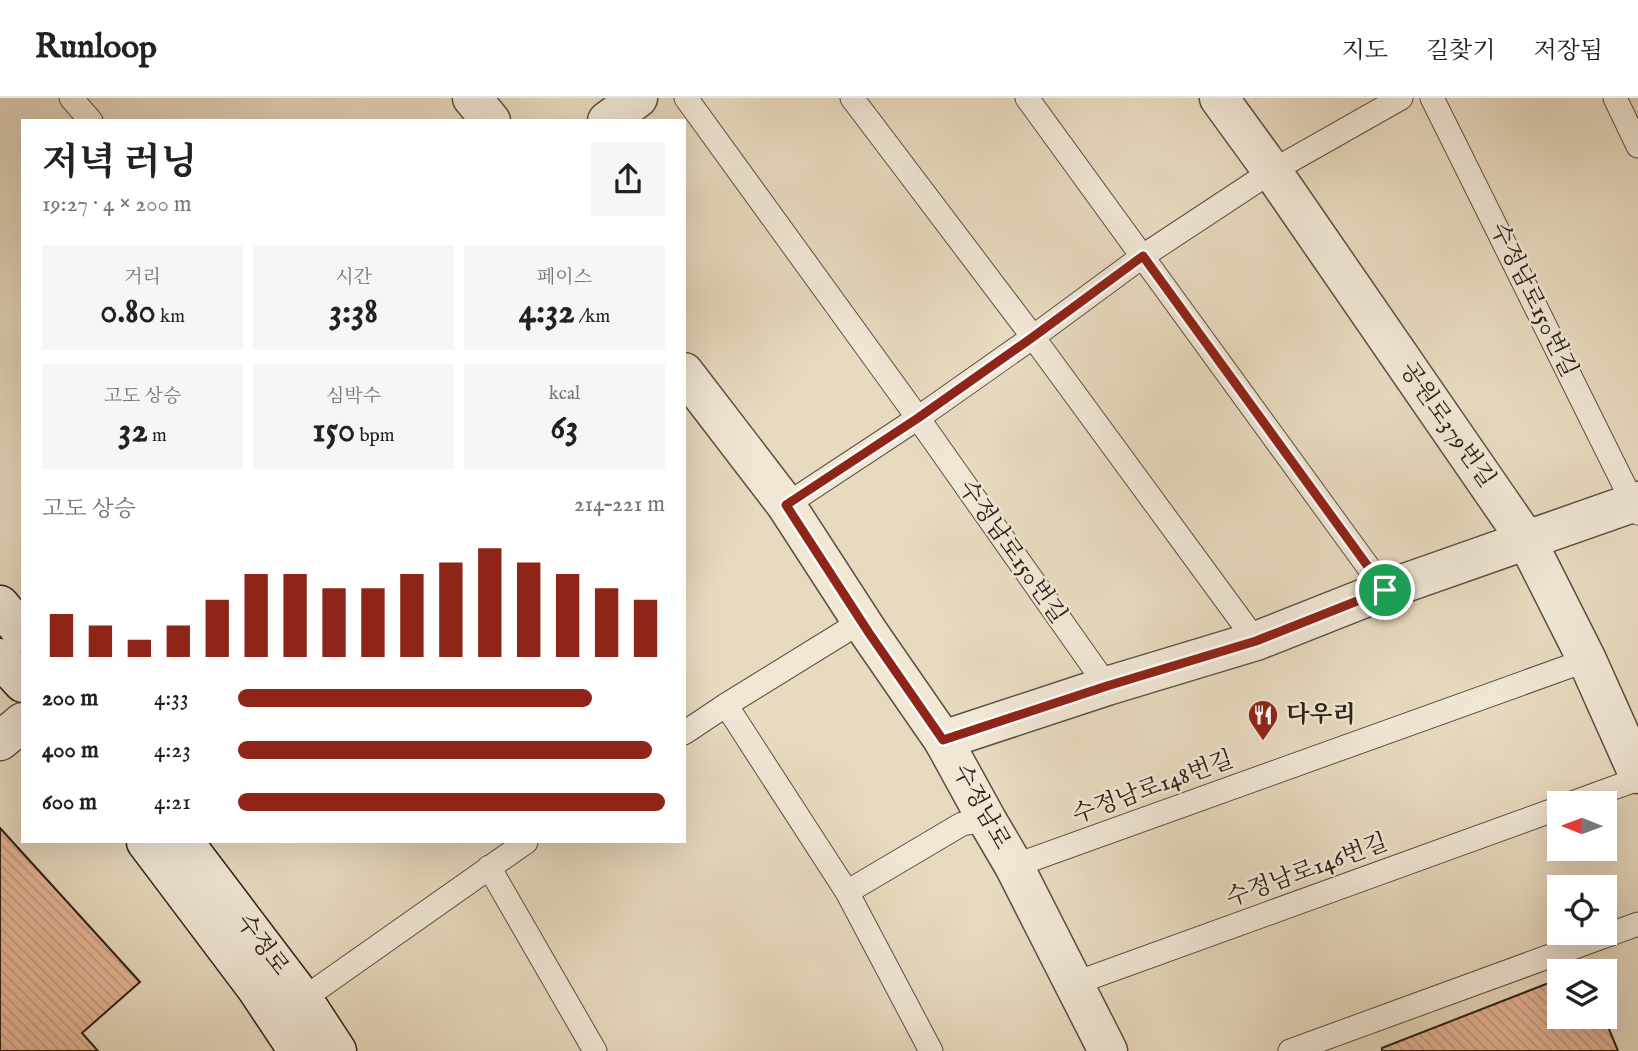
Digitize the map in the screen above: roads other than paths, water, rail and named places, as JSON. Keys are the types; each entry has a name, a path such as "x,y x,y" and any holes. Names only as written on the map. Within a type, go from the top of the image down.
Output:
{"street":[{"path":"472,98 489,119"},
{"path":"610,119 638,98"},
{"name":"공원로379번길","path":"1219,98 1527,541 1587,660 1638,774"},
{"name":"수정남로","path":"686,375 786,505 943,740 1014,866 1108,1051"},
{"name":"수정남로150번길","path":"943,740 1256,641 1385,590 1636,506"},
{"path":"0,658 21,681"},
{"path":"0,741 21,724"},
{"name":"수정로","path":"147,843 256,988 298,1051"},
{"name":"수정로","path":"185,843 303,999 337,1051"}],"lane":[{"path":"71,98 89,119"},
{"name":"수정남로150번길","path":"686,98 918,418 1107,686"},
{"path":"852,98 1033,337 1256,641"},
{"path":"1027,98 1385,590"},
{"path":"786,505 918,418 1143,256 1272,172 1401,98"},
{"name":"수정남로150번길","path":"1432,98 1636,506"},
{"path":"1615,98 1638,146"},
{"path":"686,732 862,621"},
{"name":"수정남로148번길","path":"1014,866 1587,660"},
{"path":"726,705 847,892 931,1051"},
{"path":"1605,791 1638,779"},
{"name":"수정남로146번길","path":"1073,984 1547,812"},
{"path":"847,892 962,824 987,820"},
{"path":"303,999 525,843"},
{"path":"489,867 595,1051"},
{"path":"1290,1051 1638,924"}],"place":[{"name":"다우리","path":"1263,742"}]}
